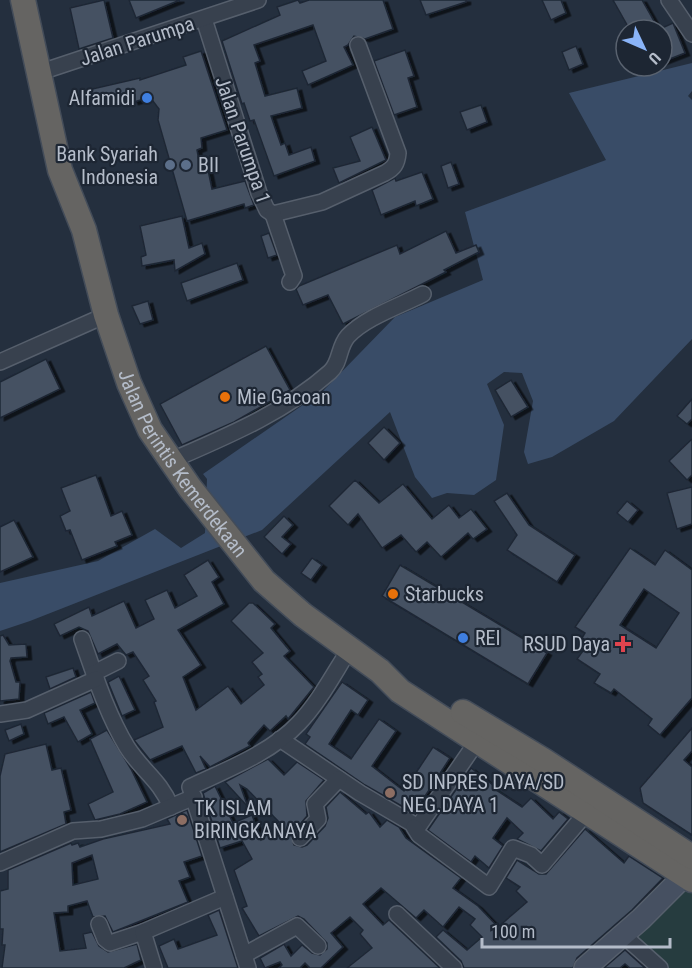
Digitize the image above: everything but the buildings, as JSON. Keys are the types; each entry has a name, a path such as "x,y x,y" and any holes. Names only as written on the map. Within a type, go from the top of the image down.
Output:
{"highway":[{"name":"Jalan Perintis Kemerdekaan","path":"23,0 60,170 73,198 106,315 129,383 150,430 170,461 264,581 349,650 380,671 400,691 478,740 533,765 587,812 688,869"},
{"name":"Jalan Perintis Kemerdekaan","path":"36,0 73,166 73,198"},
{"name":"Jalan Perintis Kemerdekaan","path":"380,671 408,679 688,869"}],"main road":[{"path":"585,968 623,935 688,869"}],"street":[{"name":"Jalan Parumpa","path":"50,69 258,0"},
{"path":"669,0 692,34"},
{"name":"Jalan Parumpa 1","path":"204,19 260,193 267,210 273,214 330,199 394,168 398,161 398,153 358,45"},
{"path":"273,214 294,276 290,282"},
{"path":"170,461 248,426 297,397 335,366 342,345 352,333 423,294"},
{"path":"0,362 106,315"},
{"path":"82,639 95,676 128,748 148,774 160,784 171,807"},
{"path":"318,946 297,926 246,962 190,787 280,739 308,712 349,650"},
{"path":"0,714 27,710 95,676 118,661"},
{"path":"280,739 414,827 419,835 489,887 513,848 531,855 542,865 587,812"},
{"path":"414,827 421,825 478,740"},
{"path":"300,838 318,819 315,804 339,779"},
{"path":"0,863 79,829 111,826 142,819 194,797"},
{"path":"99,924 105,939 110,943 143,932 225,897"},
{"path":"397,914 454,968"},
{"path":"143,932 154,968"},
{"path":"623,935 660,968"}],"green space":[{"path":"685,888 692,893 692,968 669,968 637,939"}],"water":[{"path":"692,63 692,91 688,96 692,100 692,339 614,421 552,457 528,464 524,452 533,401 522,373 504,372 487,384 504,425 496,480 474,495 447,493 432,498 415,477 390,412 262,530 0,631 0,583 98,561 155,529 181,548 205,533 207,479 203,474 323,391 395,317 483,280 465,212 606,160 569,93 630,78 674,78 674,67"}],"place":[{"name":"Alfamidi","path":"147,98"},
{"name":"Bank Syariah Indonesia","path":"170,165"},
{"name":"BII","path":"186,165"},
{"name":"Mie Gacoan","path":"225,397"},
{"name":"Starbucks","path":"393,594"},
{"name":"REI","path":"463,638"},
{"name":"RSUD Daya","path":"623,644"},
{"name":"SD INPRES DAYA/SD NEG.DAYA 1","path":"390,793"},
{"name":"TK ISLAM BIRINGKANAYA","path":"182,820"}]}
